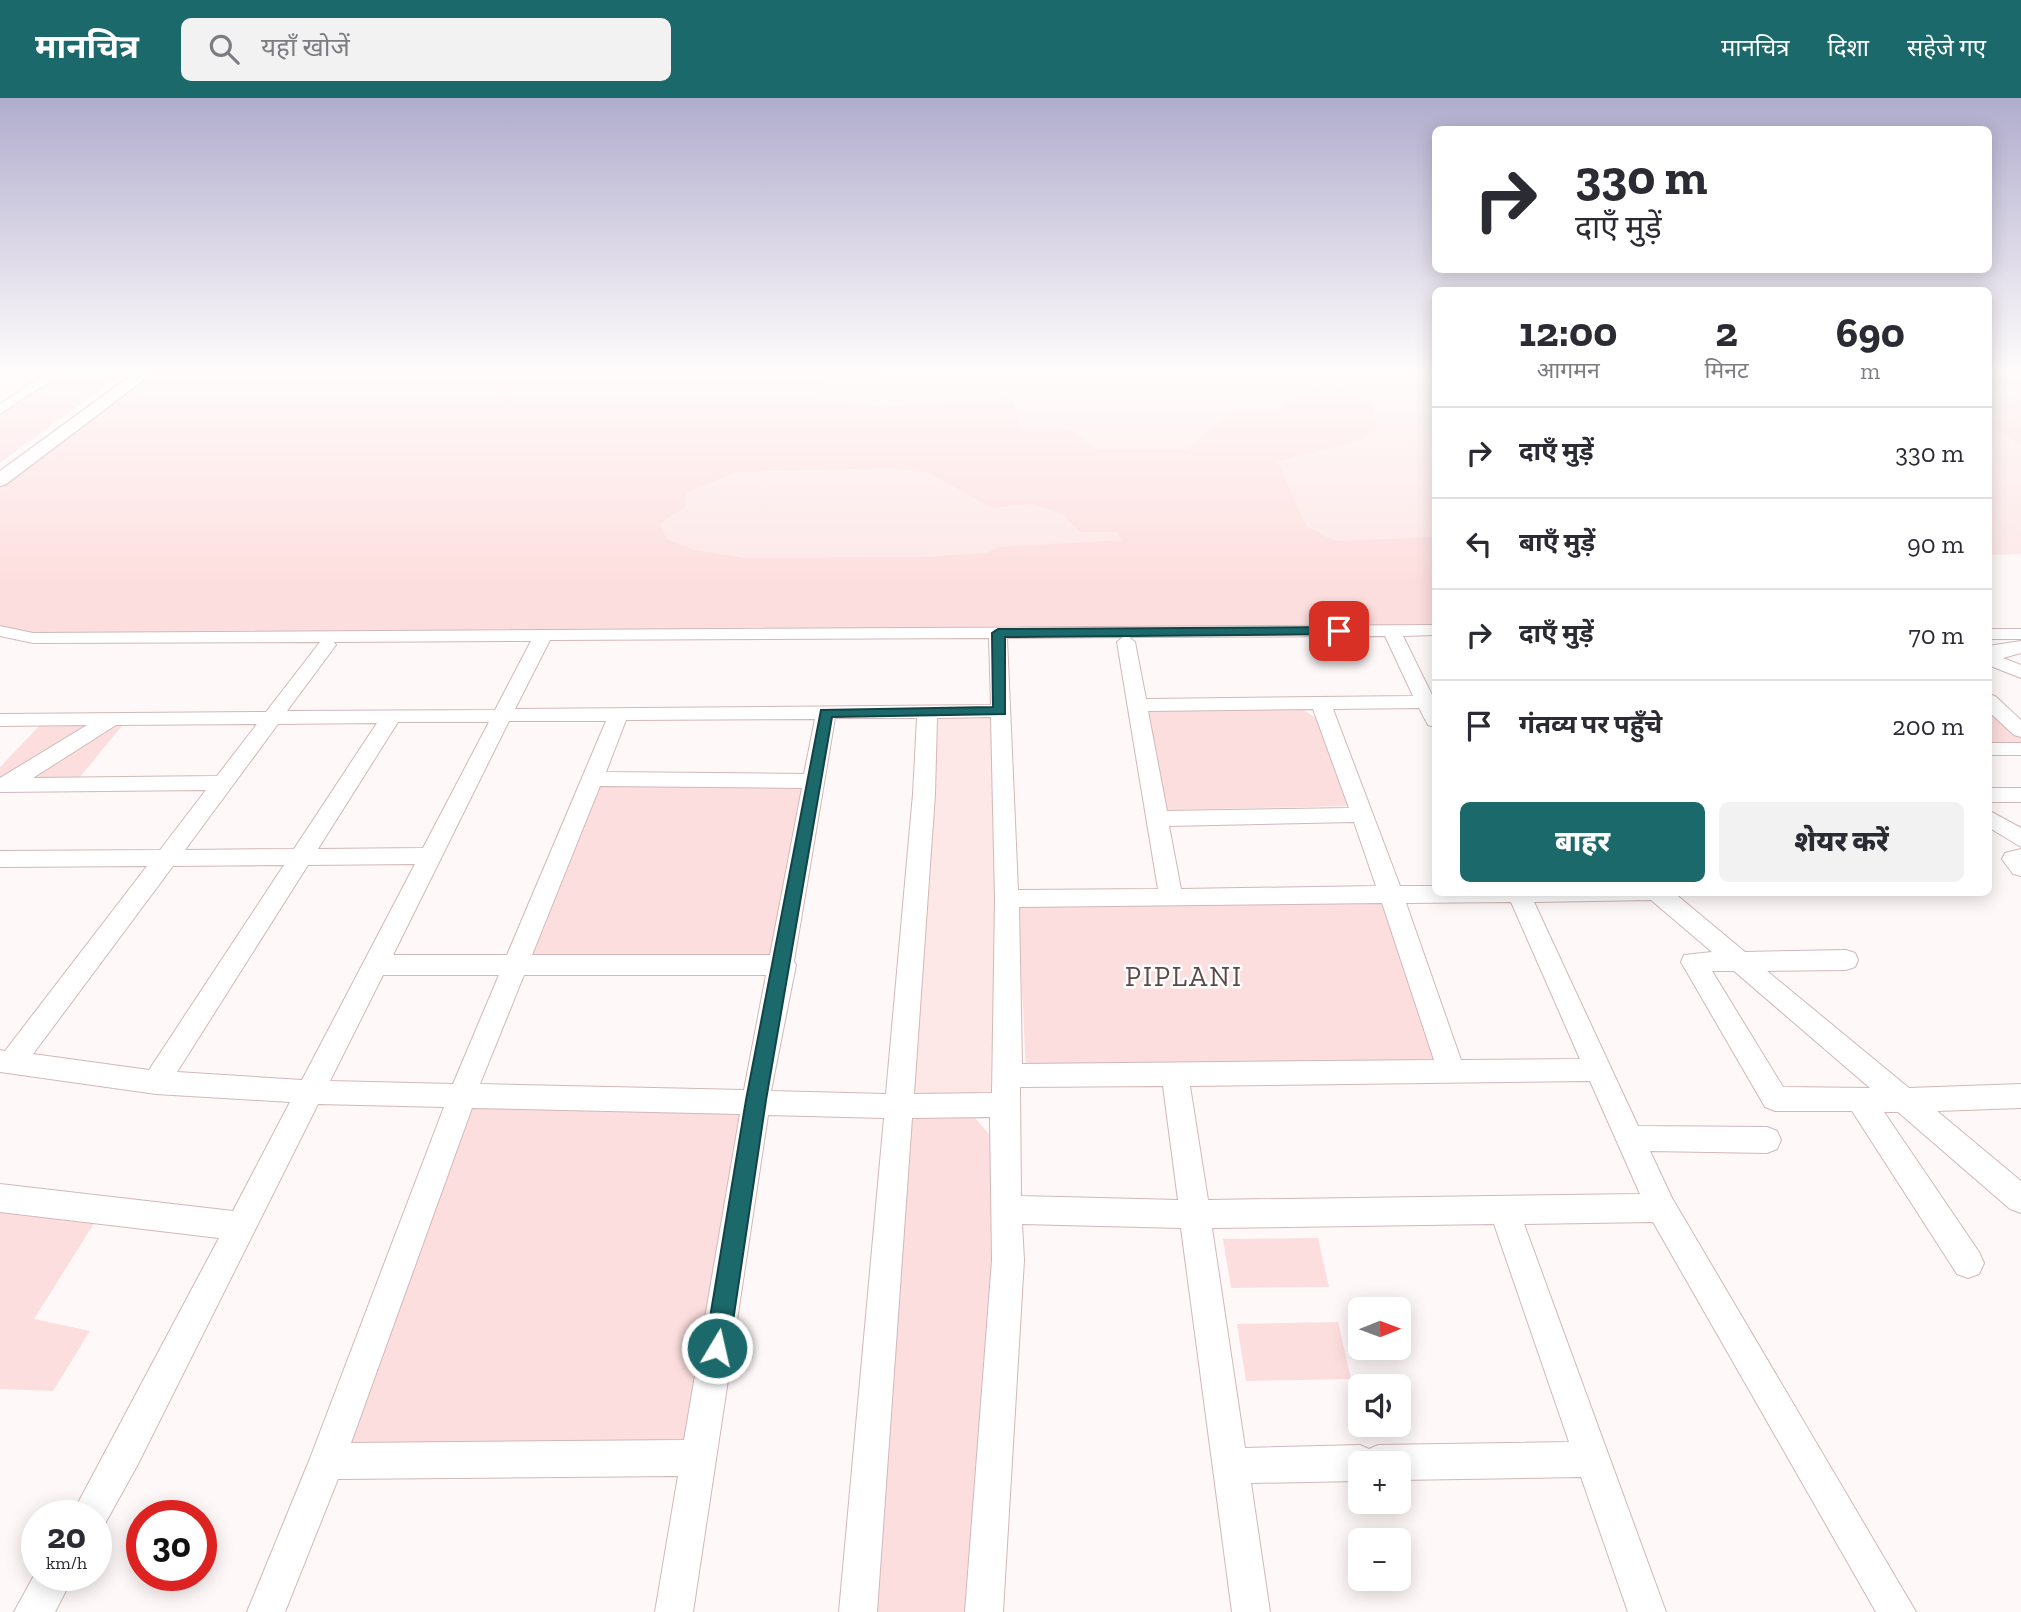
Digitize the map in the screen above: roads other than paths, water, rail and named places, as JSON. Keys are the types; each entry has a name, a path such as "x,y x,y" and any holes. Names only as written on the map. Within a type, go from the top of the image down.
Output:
{"main road":[{"path":"0,470 37,443"},
{"path":"0,480 50,443"}],"street":[{"path":"1992,625 2021,624"},
{"path":"998,638 1126,642 1394,635 1432,630"},
{"path":"1992,634 2021,634"},
{"path":"1394,635 1432,714"},
{"path":"4,639 1394,635 1432,640"},
{"path":"984,1612 1008,1260 1004,1105 1008,1076 1007,899 998,638"},
{"path":"4,639 19,648 327,645 541,639"},
{"path":"98,1500 125,1454 312,1092 373,965 541,639"},
{"path":"1126,642 1171,898"},
{"path":"327,645 6,1061 156,1082 312,1092 756,1100 897,1106 1004,1105"},
{"path":"1992,652 2006,652 2021,647"},
{"path":"1992,659 2021,672"},
{"path":"1412,673 1432,673"},
{"path":"1137,705 1426,702"},
{"path":"1321,703 1452,1072"},
{"path":"1992,704 2021,731"},
{"path":"0,720 1000,711"},
{"path":"858,1612 924,794 927,712"},
{"path":"674,1612 756,1100 783,965 826,713"},
{"path":"266,1612 327,1461 463,1093 619,714"},
{"path":"156,1082 391,717"},
{"path":"3,785 115,718"},
{"path":"1992,749 2021,749"},
{"path":"593,779 813,781"},
{"path":"3,785 220,783"},
{"path":"1992,795 2021,795"},
{"path":"1157,819 1360,815"},
{"path":"1992,820 2021,839"},
{"path":"0,859 430,856"},
{"path":"2021,858 2013,859 2021,868"},
{"path":"1007,899 1434,896"},
{"path":"1519,896 1661,1208 1897,1612"},
{"path":"1662,896 2021,1199"},
{"path":"1846,960 1693,962 1772,1097 1779,1101 1861,1101 2021,1096"},
{"path":"373,965 783,965"},
{"path":"1008,1076 1598,1070"},
{"path":"1175,1074 1251,1612"},
{"path":"1861,1101 1968,1263"},
{"path":"1629,1138 1767,1140"},
{"path":"2,1202 241,1226"},
{"path":"1006,1210 1196,1214 1661,1208"},
{"path":"1504,1210 1647,1612"},
{"path":"327,1461 700,1458"},
{"path":"1411,1462 1592,1459"},
{"path":"1231,1466 1348,1463"},
{"path":"33,1612 45,1591"}],"district":[{"name":"PIPLANI","path":"1184,976"}]}
